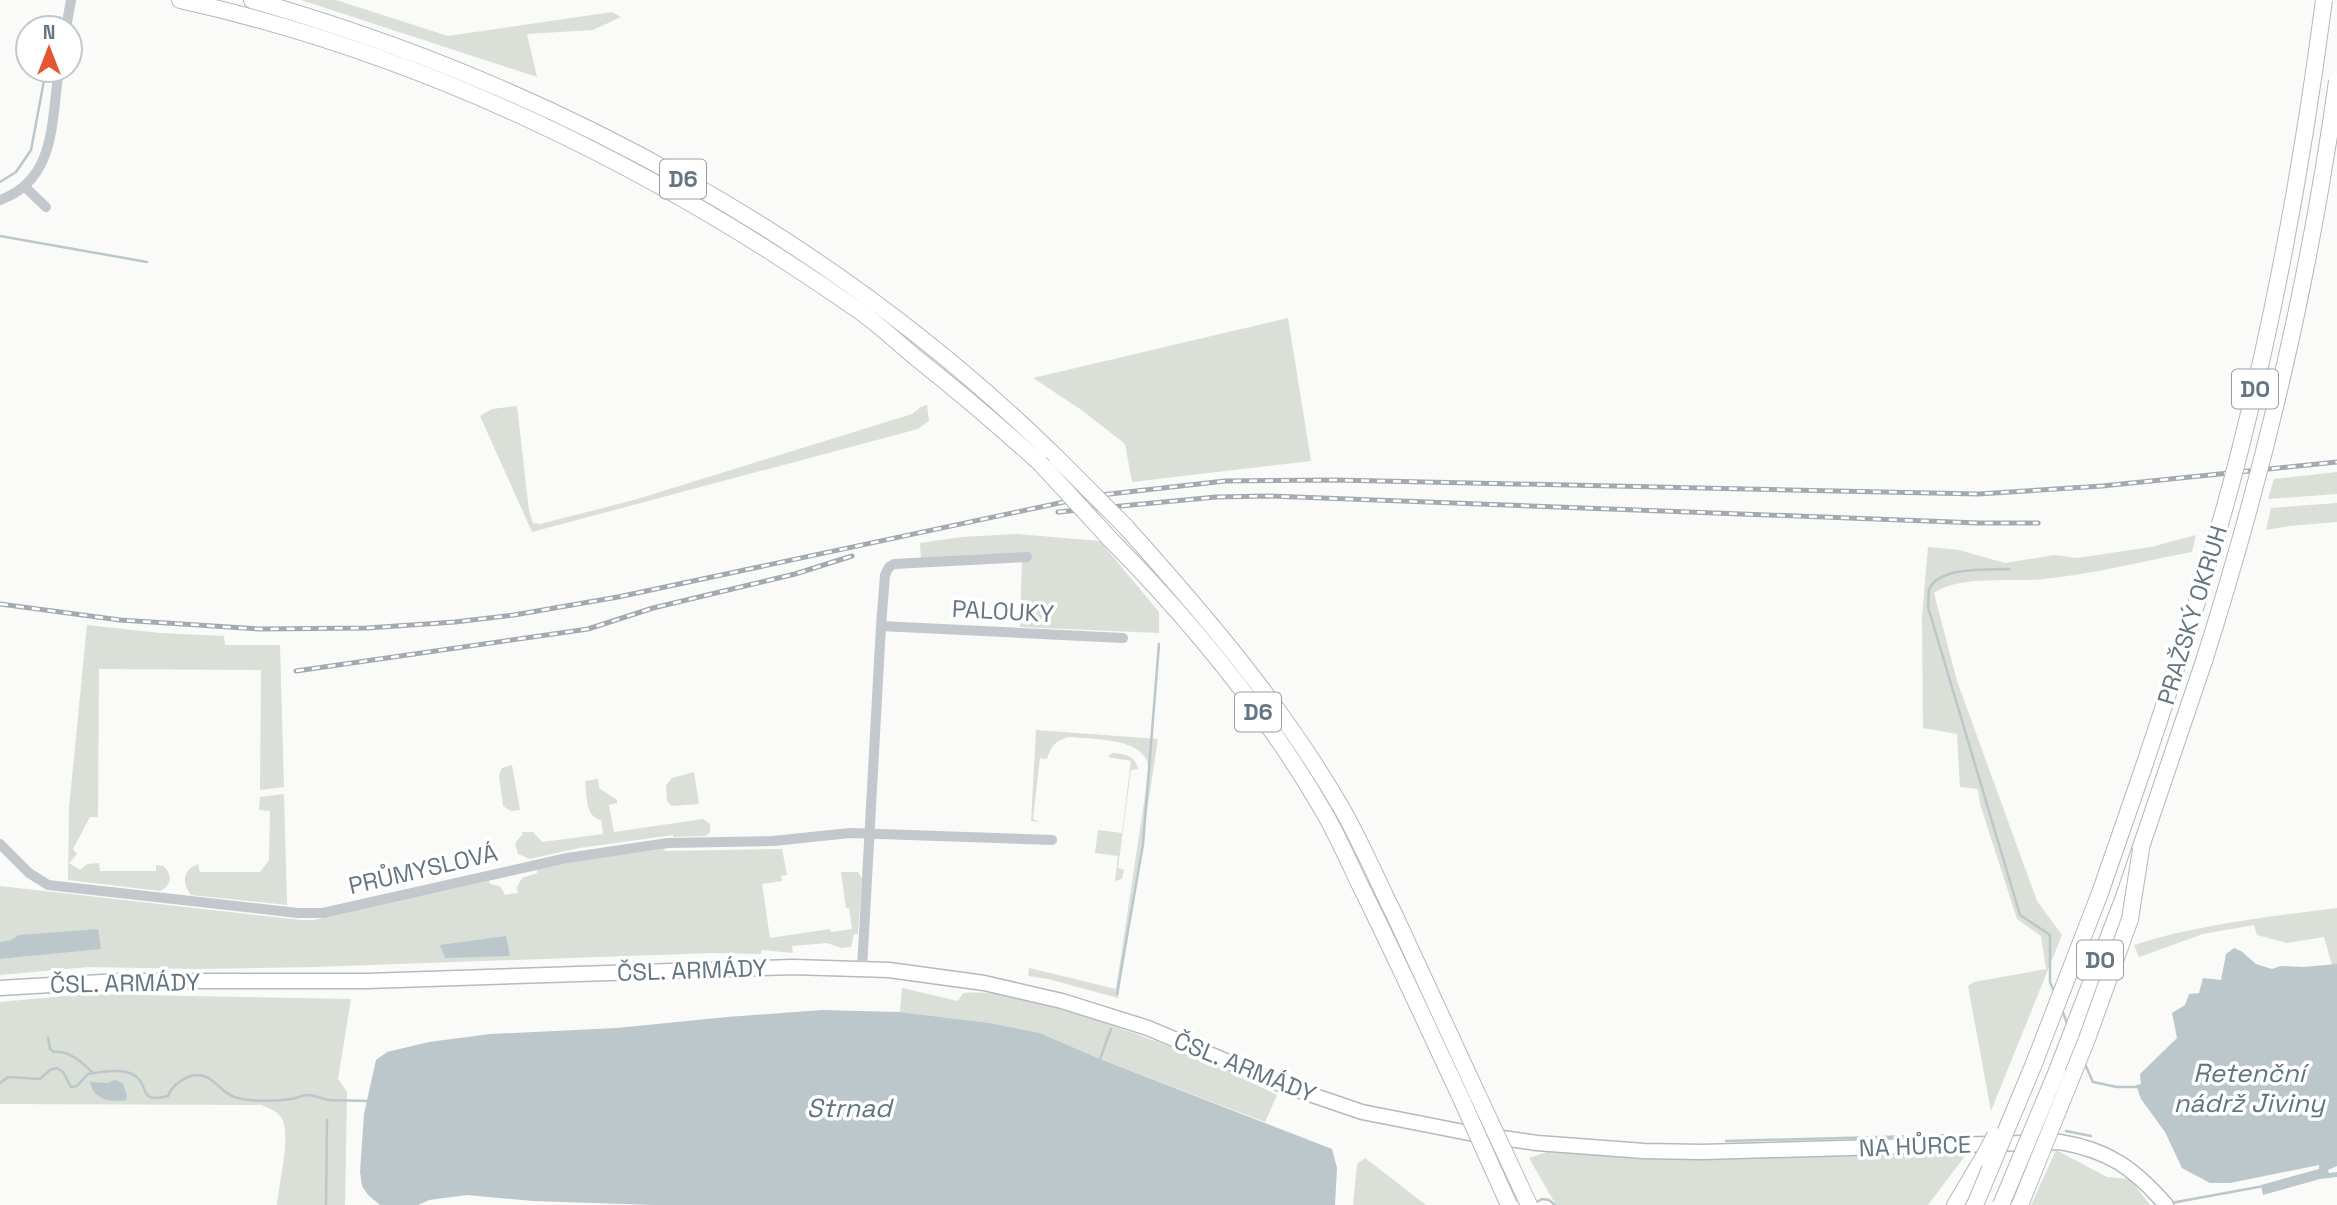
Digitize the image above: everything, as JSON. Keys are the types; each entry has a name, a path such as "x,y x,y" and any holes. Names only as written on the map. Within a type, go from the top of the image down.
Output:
{"highway":[{"name":"D6","path":"180,0 305,33 431,78 540,125 674,193 768,250 860,312 967,398 1040,463 1167,596 1230,673 1281,744 1326,815 1373,909 1509,1205"},
{"name":"D6","path":"252,0 320,20 472,76 560,115 678,176 773,233 863,293 978,385 1057,458 1125,526 1241,660 1295,734 1335,797 1377,879 1529,1205"},
{"name":"PRAŽSKÝ OKRUH","path":"1975,1205 2033,1066 2100,892 2193,619 2249,415 2282,262 2296,190 2324,0"},
{"name":"PRAŽSKÝ OKRUH","path":"2001,1205 2098,968 2185,721 2216,624 2264,452 2305,271 2337,82"},
{"path":"2020,1205 2092,1028 2130,919 2141,849"},
{"path":"1955,1205 2033,1066"},
{"path":"1963,1205 1983,1158"}],"main road":[{"name":"ČSL. ARMÁDY","path":"0,988 119,981 367,981 793,967 889,970 984,983 1062,1001 1148,1028 1280,1084 1362,1112 1474,1134 1537,1143 1644,1151"},
{"name":"NA HŮRCE","path":"1644,1151 1702,1152 2060,1142 2090,1148 2110,1157 2133,1171 2166,1205"}],"street":[{"path":"0,200 24,187 40,168 49,145 57,84"},
{"path":"24,187 46,207"},
{"name":"PALOUKY","path":"862,969 885,575 894,564 1027,557"},
{"name":"PALOUKY","path":"881,626 1122,638"},
{"path":"871,833 1052,840"},
{"name":"PRŮMYSLOVÁ","path":"0,844 29,873 48,885 298,913 323,913 567,858 656,845 773,841 871,833"}],"shaded area":[{"path":"301,0 336,0 448,36 612,12 621,17 593,30 527,34 537,77"},
{"path":"1288,318 1311,461 1132,482 1125,444 1083,411 1033,378"},
{"path":"927,405 929,421 918,429 532,532 480,416 492,409 517,406 529,511 533,523 540,524 634,500 912,414"},
{"path":"2337,472 2337,494 2268,499 2274,479"},
{"path":"2337,503 2337,522 2266,530 2271,508"},
{"path":"1017,534 1100,541 1159,612 1159,633 1020,627 1022,556 921,558 920,543"},
{"path":"2196,535 2192,552 2062,577 1971,581 1944,587 1934,593 1957,681 2037,901 2062,935 1991,1111 1968,986 1974,982 2046,969 2041,936 2017,919 1980,804 1978,789 1960,787 1957,734 1923,728 1922,617 1928,547 1959,550 2005,563 2055,555 2077,558 2151,547"},
{"path":"87,625 160,633 224,636 225,645 280,645 284,787 260,790 261,670 99,669 98,817 90,817 73,849 77,854 69,863 80,870 87,864 99,863 100,871 156,871 156,865 163,866 170,880 160,891 68,880 69,808"},
{"path":"1036,730 1158,739 1118,998 1028,976 1029,968 1116,989 1148,779 1147,761 1142,753 1134,748 1113,741 1069,737 1057,742 1047,759 1040,758 1033,819 1040,822 1031,821"},
{"path":"1112,753 1132,758 1138,769 1131,770 1118,868 1124,870 1122,879 1115,881 1118,856 1095,853 1098,830 1122,833 1131,761 1108,757"},
{"path":"512,765 520,810 511,811 503,806 499,775 502,768"},
{"path":"694,772 699,804 672,806 667,801 666,785 672,778"},
{"path":"598,779 599,788 617,800 617,803 609,805 614,832 703,819 710,824 710,832 706,836 673,835 579,848 530,859 518,854 515,843 522,832 533,832 542,842 603,834 601,820 589,810 585,781"},
{"path":"284,794 287,905 191,895 185,877 189,870 198,864 200,872 260,872 269,860 270,811 259,810 260,797"},
{"path":"664,849 782,849 787,875 781,876 782,881 762,884 770,938 830,929 831,932 852,929 841,872 858,872 862,878 858,934 854,934 851,947 841,948 827,943 792,946 793,953 761,950 761,954 712,953 314,967 89,967 0,975 0,959 101,948 11,940 0,942 0,886 314,920 489,881 490,884 500,886 505,895 518,893 517,887 522,878 537,873 537,870 577,861"},
{"path":"2337,908 2337,964 2332,965 2324,937 2287,943 2257,935 2254,925 2203,934 2139,957 2134,945 2209,926"},
{"path":"902,988 958,1001 963,993 994,993 1039,1002 1108,1024 1206,1061 1277,1095 1265,1122 1100,1059 1040,1033 990,1023 900,1012"},
{"path":"86,994 351,999 338,1079 347,1092 345,1205 277,1205 285,1151 285,1129 279,1115 261,1105 0,1104 0,1002"},
{"path":"2056,1150 2107,1177 2130,1179 2150,1205 2031,1205"},
{"path":"1547,1152 1691,1160 1968,1152 1928,1205 1556,1205 1529,1158"},
{"path":"1365,1158 1426,1205 1353,1205 1357,1164"}],"water":[{"path":"98,929 101,949 0,959 0,942 19,935"},
{"path":"506,936 510,956 445,958 440,945"},
{"name":"Retenční nádrž Jiviny","path":"2234,948 2256,964 2272,969 2280,966 2337,964 2337,1166 2328,1170 2329,1173 2337,1172 2337,1177 2263,1195 2261,1185 2319,1169 2319,1165 2230,1183 2210,1183 2182,1168 2165,1132 2141,1099 2136,1085 2141,1084 2140,1074 2177,1038 2172,1013 2185,1005 2189,994 2199,993 2203,978 2221,980 2226,954"},
{"name":"Strnad","path":"822,1010 900,1012 990,1023 1040,1033 1332,1149 1337,1168 1335,1205 654,1205 533,1201 467,1195 429,1200 418,1205 380,1205 362,1186 360,1172 364,1114 376,1060 387,1052 429,1042 490,1034 617,1028"},
{"path":"115,1080 123,1083 126,1100 114,1101 98,1096 90,1082 107,1083"}],"waterway":[{"path":"0,182 16,172 31,150 43,84"},
{"path":"0,236 147,262"},
{"path":"2009,569 1964,571 1942,577 1934,582 1929,590 1928,607 2020,915 2050,935 2050,982 2054,991"},
{"path":"1117,994 1143,844 1159,644"},
{"path":"2062,1010 2067,1023"},
{"path":"1100,1059 1111,1029"},
{"path":"48,1038 50,1049 70,1055 93,1073"},
{"path":"2084,1062 2093,1082 2117,1087 2137,1087"},
{"path":"0,1083 8,1077 40,1079 50,1070 57,1068 63,1072 71,1087 77,1086 88,1074 111,1071 129,1073 139,1079 145,1092 152,1098 168,1096 180,1081 199,1075 205,1076 232,1096 244,1099 279,1100 308,1095 329,1100 367,1101"},
{"path":"326,1205 327,1120"},
{"path":"2066,1131 2091,1136"},
{"path":"1726,1141 1954,1135"},
{"path":"2171,1203 2264,1186"},
{"path":"1535,1203 1542,1199 1555,1205"}],"railway":[{"path":"0,604 120,620 259,629 367,628 455,622 618,597 1092,496 1225,481 1335,480 1978,494 2102,486 2337,462"},
{"path":"1058,512 1216,497 1268,496 2038,523"},
{"path":"296,671 588,629 653,608 795,574 852,556"}]}
